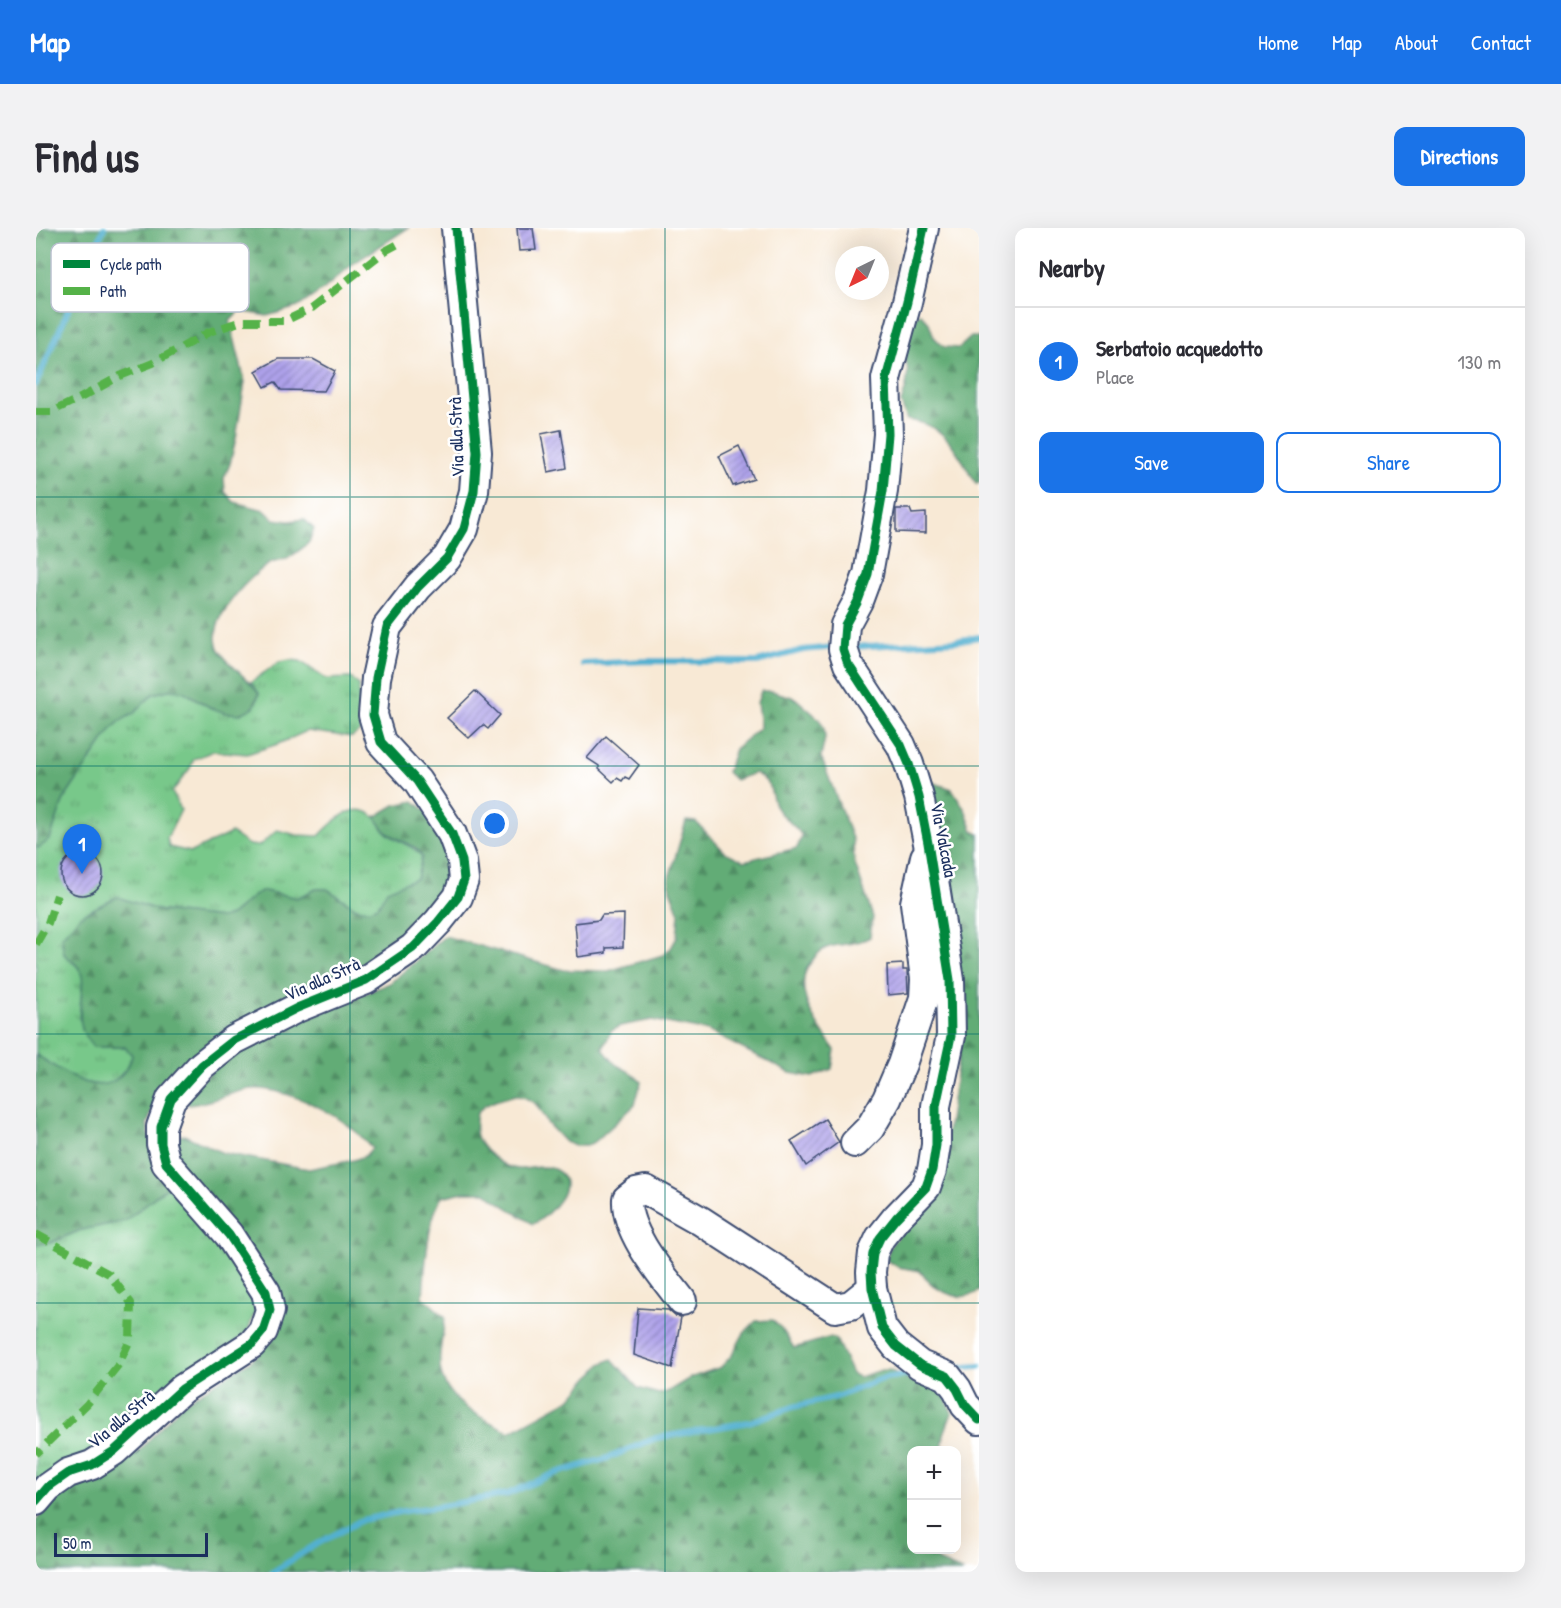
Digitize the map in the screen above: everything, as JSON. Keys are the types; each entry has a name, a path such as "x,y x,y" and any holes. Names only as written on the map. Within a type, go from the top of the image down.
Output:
{"street":[{"name":"Via alla Strà","path":"36,1501 48,1487 68,1473 92,1465 114,1451 182,1389 252,1344 263,1331 270,1310 266,1292 229,1235 166,1163 161,1144 161,1127 171,1099 202,1065 234,1040 297,1008 366,980 413,948 458,897 464,880 462,861 452,834 417,781 381,742 373,716 376,678 387,627 417,587 447,558 465,529 474,491 477,452 456,228"},
{"name":"Via Valcada","path":"924,228 886,379 888,434 875,542 868,574 858,601 845,625 843,649 848,664 905,755 919,797 950,980 951,1036 936,1106 936,1145 932,1170 926,1186 880,1238 873,1253 871,1272 872,1288 882,1328 896,1346 920,1365 947,1376 965,1405 979,1420"},
{"path":"855,1143 870,1128 887,1099 902,1064 924,998 925,979 915,903 928,843"},
{"path":"682,1301 660,1273 635,1231 627,1210 627,1199 636,1192 646,1190 701,1221 835,1308 851,1305 872,1288"}],"green space":[{"path":"36,228 408,228 354,263 324,289 298,307 267,316 245,312 249,312 249,243 51,243 51,312 239,312 230,321 245,382 236,438 224,478 225,492 234,502 264,510 274,519 289,521 304,519 314,529 309,542 301,549 287,559 269,564 249,580 229,603 217,629 216,642 221,653 259,693 254,707 241,714 226,713 211,708 183,691 168,690 153,694 133,714 120,721 110,731 64,799 50,839 39,848 36,847"},
{"path":"920,313 929,323 934,337 944,347 959,348 971,337 979,337 979,483 976,483 949,441 932,427 907,420 901,403 908,371 901,338 909,323"},
{"path":"300,661 326,679 351,678 359,685 360,731 352,737 307,731 247,754 213,751 194,759 172,792 181,810 167,838 169,847 191,852 231,833 249,845 259,846 277,830 297,835 319,836 338,818 360,810 376,818 387,833 410,846 422,857 417,878 388,890 378,907 368,910 356,908 327,889 316,889 297,898 264,891 255,895 231,915 221,918 161,911 117,897 81,915 64,954 79,968 83,978 79,1018 93,1047 125,1047 132,1055 125,1070 111,1082 101,1085 78,1080 36,1055 36,847 50,839 64,799 110,731 120,721 133,714 153,694 168,690 183,691 211,708 254,707 259,694 251,682 279,662"},
{"path":"761,691 772,691 795,698 819,719 824,728 825,738 821,757 853,841 854,861 873,917 870,937 824,949 813,959 805,973 805,996 809,1008 835,1050 832,1069 812,1077 790,1073 708,1031 652,1020 620,1026 611,1031 603,1049 615,1064 633,1074 641,1082 635,1105 596,1141 586,1146 575,1146 565,1142 548,1124 536,1104 526,1098 515,1095 484,1106 477,1113 476,1123 481,1145 507,1166 520,1169 543,1167 556,1170 563,1176 564,1191 553,1208 533,1224 486,1192 463,1192 442,1197 430,1231 423,1297 445,1317 440,1370 444,1383 461,1404 510,1432 570,1399 601,1364 612,1359 638,1388 659,1394 667,1392 690,1378 721,1367 732,1355 744,1333 756,1321 772,1320 782,1329 794,1348 831,1337 837,1341 852,1374 859,1377 890,1370 909,1381 938,1389 947,1400 952,1413 944,1434 942,1446 907,1446 907,1554 933,1554 940,1562 964,1572 36,1572 36,1521 57,1495 74,1483 112,1468 138,1452 184,1402 251,1361 277,1335 286,1308 264,1268 173,1158 172,1136 184,1135 223,1153 309,1169 354,1160 365,1156 372,1148 336,1117 313,1104 287,1094 251,1089 188,1105 186,1094 225,1059 279,1030 390,983 445,936 564,970 608,971 663,955 671,948 677,937 679,913 670,890 669,878 686,821 696,822 725,852 744,861 797,848 802,836 775,806 767,782 755,773 735,780 727,772 735,749 760,727 757,703"},
{"path":"922,779 952,789 965,809 973,831 979,834 979,1291 963,1296 946,1293 931,1284 920,1271 898,1267 886,1260 890,1247 940,1178 965,1016"},
{"path":"414,801 443,825 451,888 422,924 374,959 324,986 157,1100 147,1124 154,1161 168,1186 125,1221 81,1230 50,1243 36,1244 36,1055 78,1080 101,1085 121,1075 132,1055 125,1047 93,1047 85,1036 80,1014 82,974 64,954 61,937 81,915 117,897 161,911 221,918 231,915 255,895 264,891 297,898 316,889 327,889 356,908 368,910 378,906 387,890 417,878 422,857 416,848 387,833 375,817 395,805"},
{"path":"168,1186 236,1265 257,1306 247,1333 97,1448 36,1483 36,1244 50,1243 81,1230 124,1221"}],"building":[{"path":"517,228 533,228 536,250 519,251"},
{"path":"278,359 313,359 335,371 324,391 281,390 275,382 265,387 256,371"},
{"path":"561,430 567,468 548,472 541,434"},
{"path":"739,446 754,479 733,486 719,456"},
{"path":"896,509 910,509 912,514 926,513 926,533 896,532"},
{"path":"475,691 500,715 488,729 483,725 469,738 447,718"},
{"path":"606,736 639,765 629,779 625,777 622,781 617,778 613,782 599,769 599,766 587,758"},
{"path":"82,853 97,859 103,874 97,889 82,895 67,889 61,874 67,859"},
{"path":"624,914 623,947 606,948 606,953 578,957 575,923 599,920 602,915"},
{"path":"903,964 903,970 907,970 908,993 888,995 887,965"},
{"path":"825,1119 839,1142 806,1166 791,1141"},
{"path":"638,1308 668,1310 675,1316 681,1317 672,1368 634,1355"}],"waterway":[{"path":"97,243 104,228"},
{"path":"36,384 67,312"},
{"path":"852,647 955,641 979,637"},
{"path":"583,664 647,661 757,662 803,650 835,647"},
{"path":"952,1368 979,1366"},
{"path":"273,1572 315,1545 362,1520 508,1494 553,1474 608,1458 656,1438 749,1422 793,1407 836,1397 884,1378 917,1374"}],"marked path":[{"path":"36,412 51,412 120,376 153,363 209,332 242,321 285,321 312,308 385,251 400,243"},
{"path":"36,944 48,923 57,895"},
{"path":"36,1234 109,1274 131,1303 130,1340 119,1364 87,1404 36,1454"}],"cycle path":[{"path":"36,1501 48,1487 68,1473 92,1465 114,1451 182,1389 252,1344 263,1331 270,1310 266,1292 229,1235 166,1163 161,1144 161,1127 171,1099 202,1065 234,1040 297,1008 366,980 413,948 458,897 464,880 462,861 452,834 417,781 381,742 373,715 376,678 387,627 418,587 447,558 464,529 474,491 477,452 456,228"},
{"path":"924,228 886,379 888,434 883,491 868,574 858,601 845,625 843,649 848,664 901,745 919,797 950,980 951,1036 936,1106 936,1145 932,1170 926,1187 880,1238 873,1253 871,1272 872,1288 882,1328 896,1346 920,1365 947,1376 965,1405 979,1420"}],"place":[{"name":"Serbatoio acquedotto","path":"82,874"}]}
